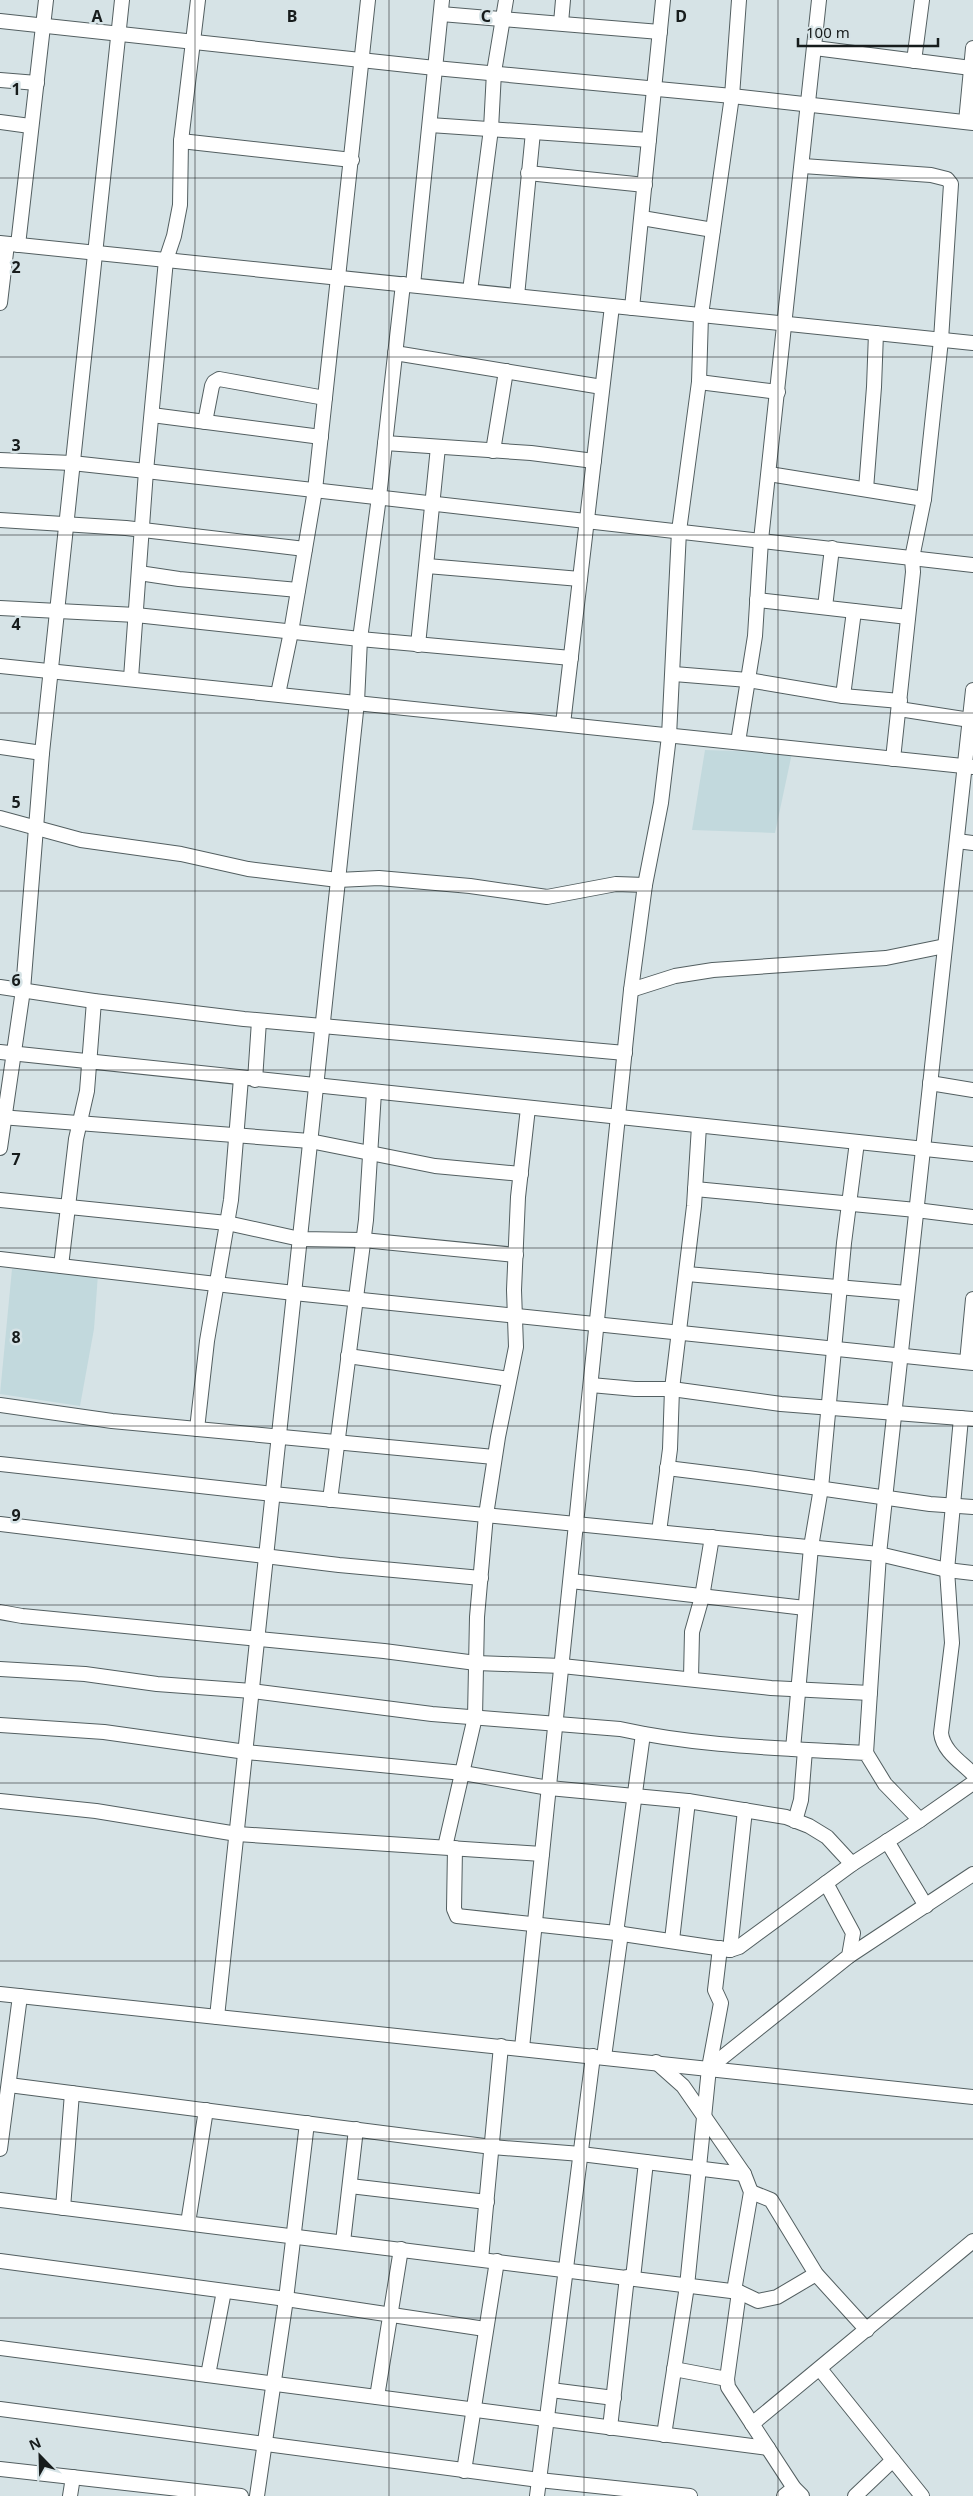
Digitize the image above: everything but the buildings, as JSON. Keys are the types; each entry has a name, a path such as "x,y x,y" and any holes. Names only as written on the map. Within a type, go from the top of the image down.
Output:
{"street":[{"path":"0,303 8,244 37,84 46,0"},
{"path":"0,1148 2,1117 14,1054 23,990 50,670 122,0"},
{"path":"131,678 146,471 166,260 174,236 180,205 181,140 198,0"},
{"path":"278,694 291,632 315,490 340,278 368,0"},
{"path":"470,291 491,129 494,72 506,0"},
{"path":"561,23 563,0"},
{"path":"632,308 663,0"},
{"path":"522,2048 632,990 645,884 661,803 669,736 674,674 679,531 699,382 701,315 732,96 739,0"},
{"path":"738,742 755,636 761,540 803,166 819,0"},
{"path":"914,61 922,0"},
{"path":"217,2017 357,702 360,639 379,497 395,353 408,285 430,125 442,7 504,18 660,32"},
{"path":"0,21 435,68 494,72 732,96 970,123 973,48"},
{"path":"815,48 971,68"},
{"path":"0,80 37,84"},
{"path":"0,122 30,126"},
{"path":"430,125 650,140"},
{"path":"517,296 533,132"},
{"path":"181,140 352,160"},
{"path":"803,166 924,174 950,181 949,242 941,340 924,498 912,558 913,572 893,758"},
{"path":"528,173 645,185"},
{"path":"642,218 713,230"},
{"path":"8,244 973,343"},
{"path":"563,724 612,306"},
{"path":"866,489 876,333"},
{"path":"395,353 602,387"},
{"path":"493,450 506,371"},
{"path":"205,422 212,386 219,379 326,398"},
{"path":"699,382 778,392"},
{"path":"152,415 321,437"},
{"path":"385,443 493,450 594,461"},
{"path":"418,645 438,447"},
{"path":"0,460 72,463 973,564"},
{"path":"769,474 924,498"},
{"path":"0,520 142,530 305,549"},
{"path":"825,607 832,548"},
{"path":"427,566 580,579"},
{"path":"139,573 179,579 298,590"},
{"path":"757,600 908,616"},
{"path":"0,608 136,615 418,645 571,658"},
{"path":"843,696 854,610"},
{"path":"0,666 131,678 969,766"},
{"path":"674,674 748,680 899,705 970,720"},
{"path":"920,1820 886,1784 866,1753 878,1554 957,841 969,766 973,690"},
{"path":"0,747 42,753"},
{"path":"0,818 81,840 181,854 248,869 338,880 379,878 470,886 547,897 616,884 645,884"},
{"path":"957,841 973,843"},
{"path":"632,990 675,976 714,970 886,958 945,946"},
{"path":"0,987 94,1002 259,1021 625,1053"},
{"path":"61,1266 68,1206 90,1063 94,1002"},
{"path":"196,1429 216,1284 231,1200 235,1136 259,1021"},
{"path":"0,1052 90,1063 973,1154"},
{"path":"930,1083 973,1090"},
{"path":"330,1500 363,1240 374,1092"},
{"path":"528,1108 521,1174 516,1254 516,1347 494,1457 486,1515 480,1578 475,1718 450,1848 454,1909 457,1916 618,1933 725,1949 739,1947 852,1864 973,1783"},
{"path":"2,1117 310,1141 435,1166 521,1174"},
{"path":"659,1532 667,1468 672,1389 695,1189 699,1126"},
{"path":"795,1821 801,1800 799,1689 805,1608 811,1547 821,1488 840,1288 857,1142"},
{"path":"695,1189 973,1217"},
{"path":"0,1200 227,1223 300,1239 363,1240 516,1254"},
{"path":"0,1259 294,1293 970,1362 973,1299"},
{"path":"686,1274 907,1293"},
{"path":"348,1356 509,1379"},
{"path":"591,1385 635,1389 672,1389 781,1404 967,1418 947,1570 952,1643 942,1741 947,1750 973,1774"},
{"path":"0,1405 112,1421 494,1457"},
{"path":"0,1464 330,1500 878,1554 947,1570 973,1572"},
{"path":"667,1468 973,1507"},
{"path":"0,1524 340,1565 480,1578"},
{"path":"691,1678 692,1632 702,1597 712,1537"},
{"path":"571,1581 805,1608"},
{"path":"0,1612 22,1616 257,1640 384,1651 476,1663 562,1666 660,1677 870,1693"},
{"path":"0,1669 86,1674 157,1684 252,1690 346,1704 475,1718 620,1729 643,1734 745,1746 866,1753"},
{"path":"0,1725 104,1732 246,1752 463,1773 549,1788 688,1801 745,1810 809,1826 827,1837 852,1864"},
{"path":"537,2496 582,2154 618,1933 643,1734"},
{"path":"672,1940 688,1801"},
{"path":"0,1802 96,1811 237,1834 542,1854"},
{"path":"664,2435 686,2286 709,2068 721,2003 715,1990 725,1949 745,1810"},
{"path":"888,1841 926,1906"},
{"path":"709,2068 849,1956 973,1874"},
{"path":"826,1883 853,1933 849,1956"},
{"path":"0,1994 973,2097"},
{"path":"0,2150 9,2085 6,2054 20,1996"},
{"path":"481,2259 501,2046"},
{"path":"656,2062 683,2086 744,2174 752,2192 736,2292 727,2379 728,2387 768,2448 794,2493"},
{"path":"9,2085 492,2147 582,2154 744,2174"},
{"path":"63,2208 72,2093"},
{"path":"188,2223 206,2110"},
{"path":"257,2496 286,2299 307,2123"},
{"path":"343,2242 356,2129"},
{"path":"610,2428 646,2162"},
{"path":"350,2186 487,2202"},
{"path":"752,2192 771,2200 816,2274 867,2330"},
{"path":"0,2200 736,2292 758,2301 777,2297 816,2274"},
{"path":"752,2424 973,2241"},
{"path":"377,2398 401,2250"},
{"path":"0,2261 224,2290 485,2329"},
{"path":"464,2470 497,2261"},
{"path":"208,2375 224,2290"},
{"path":"0,2348 768,2448"},
{"path":"674,2369 727,2379"},
{"path":"820,2369 922,2496"},
{"path":"551,2390 614,2398"},
{"path":"0,2409 539,2480 690,2496"},
{"path":"854,2496 893,2460"},
{"path":"0,2469 241,2496"},
{"path":"70,2496 73,2477"}],"shaded area":[{"path":"705,750 792,753 775,833 692,830"},
{"path":"12,1269 98,1274 94,1329 80,1406 0,1394"}]}
